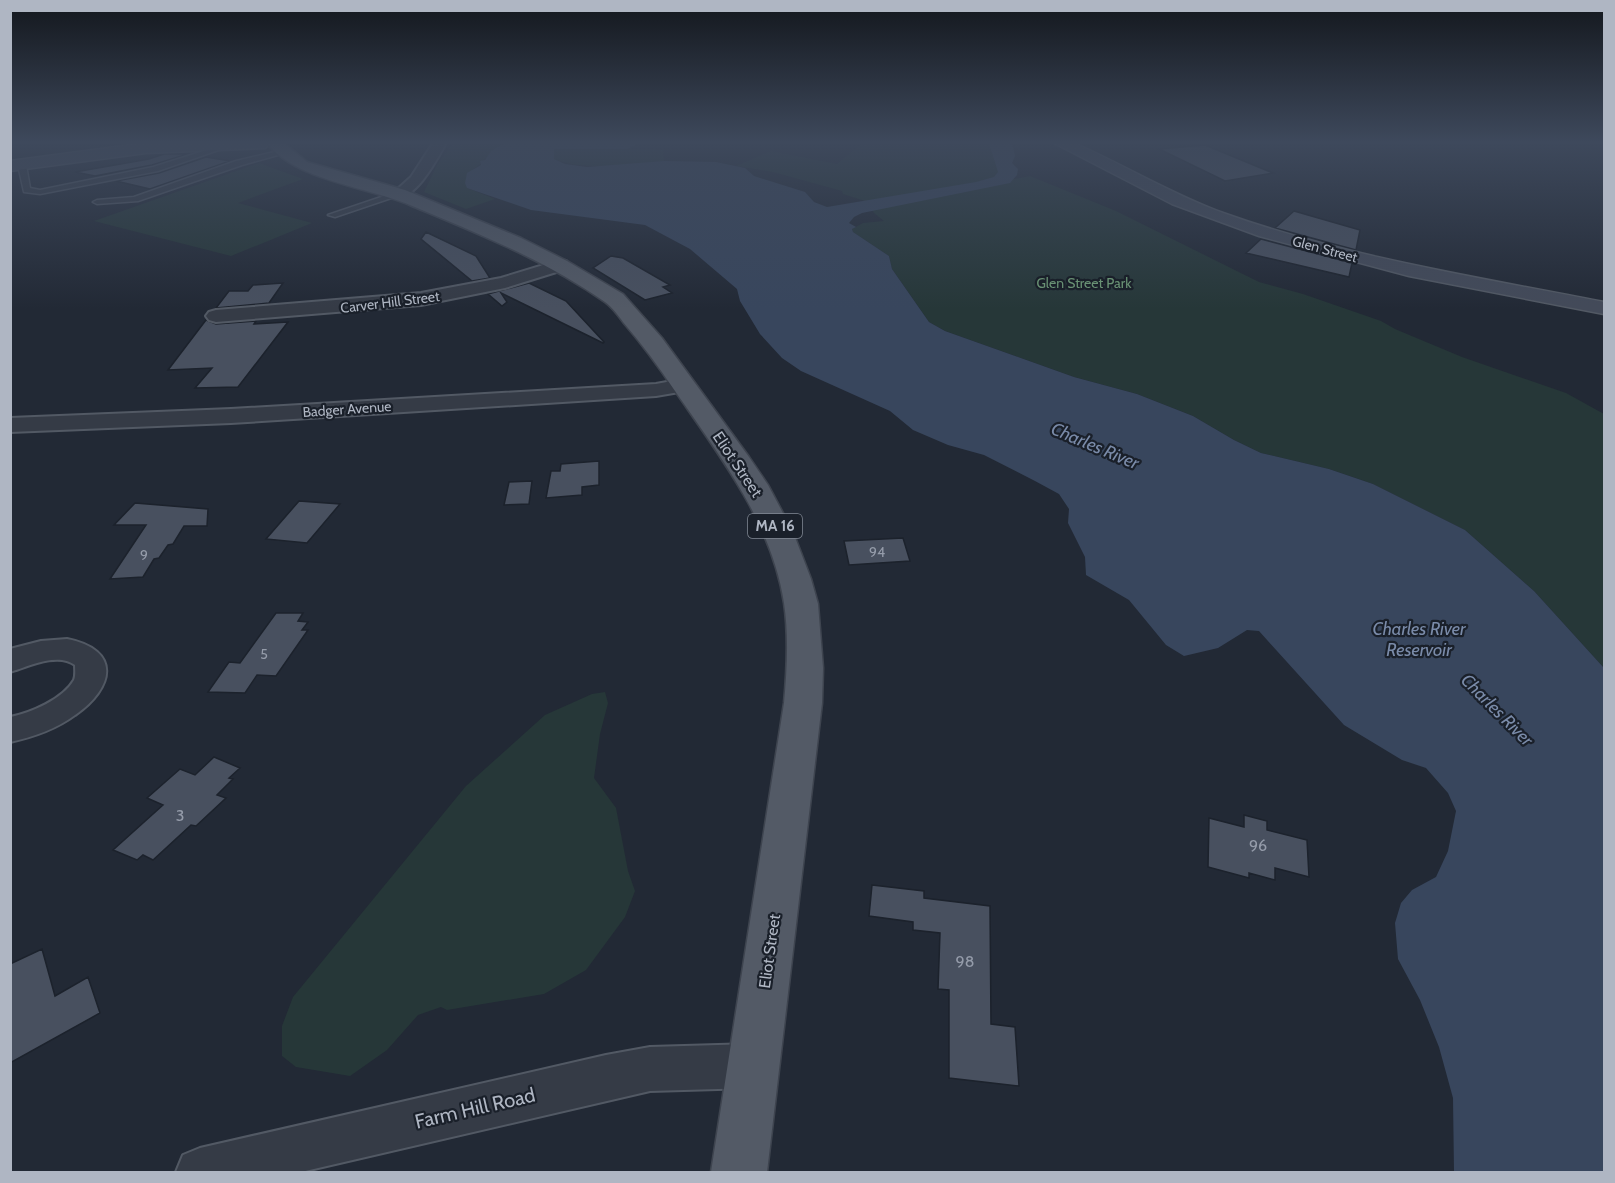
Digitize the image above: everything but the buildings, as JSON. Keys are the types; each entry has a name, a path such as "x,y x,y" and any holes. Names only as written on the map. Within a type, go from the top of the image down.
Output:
{"main road":[{"name":"Eliot Street","path":"410,198 560,265 615,299 654,343 739,463 766,507 795,579 804,634 805,668 797,754 739,1173"}],"street":[{"name":"Glen Street","path":"1173,198 1215,216 1279,237 1356,258 1605,308"},
{"name":"Carver Hill Street","path":"216,316 420,300 505,283 560,265"},
{"name":"Badger Avenue","path":"10,425 231,416 656,390 683,385"},
{"path":"10,661 37,652 73,651 84,655 90,663 91,673 87,684 60,710 41,720 10,730"},
{"name":"Farm Hill Road","path":"200,1173 628,1073 697,1066 752,1066"}],"lane":[{"path":"97,202 137,198"},
{"path":"332,215 386,198"}],"green space":[{"path":"159,198 251,198 238,203 312,223 231,256 94,221"},
{"path":"439,198 495,199 466,209"},
{"name":"Glen Street Park","path":"856,198 1085,198 1116,211 1259,282 1303,294 1381,321 1462,357 1566,393 1604,414 1604,668 1534,591 1465,530 1373,484 1329,469 1261,453 1193,416 1137,394 1074,377 945,331 929,322 892,269 889,256 853,232 852,229 863,223 884,221 874,213 868,202"},
{"path":"605,692 608,703 600,734 594,778 616,808 628,871 635,891 625,917 586,970 544,994 447,1010 441,1007 418,1015 387,1050 350,1076 296,1067 282,1056 282,1026 293,997 466,786 545,715 592,694"}],"water":[{"name":"Charles River Reservoir","path":"497,198 811,198 827,207 879,198 935,198 862,213 849,223 856,227 852,229 853,232 889,256 892,269 929,322 945,331 1074,377 1137,394 1193,416 1261,453 1329,469 1373,484 1465,530 1534,591 1604,668 1604,1172 1454,1172 1453,1098 1439,1047 1420,1000 1398,959 1395,923 1401,903 1412,890 1436,877 1448,851 1456,811 1448,793 1426,768 1402,760 1344,725 1259,631 1247,630 1218,648 1184,656 1166,645 1129,600 1086,575 1085,557 1068,523 1069,509 1059,494 984,455 948,445 913,430 890,411 801,371 782,358 760,334 740,301 737,289 690,249 645,225 531,210"}],"water label":[{"name":"Charles River","path":"1095,446"},
{"name":"Charles River","path":"1497,710"}]}
